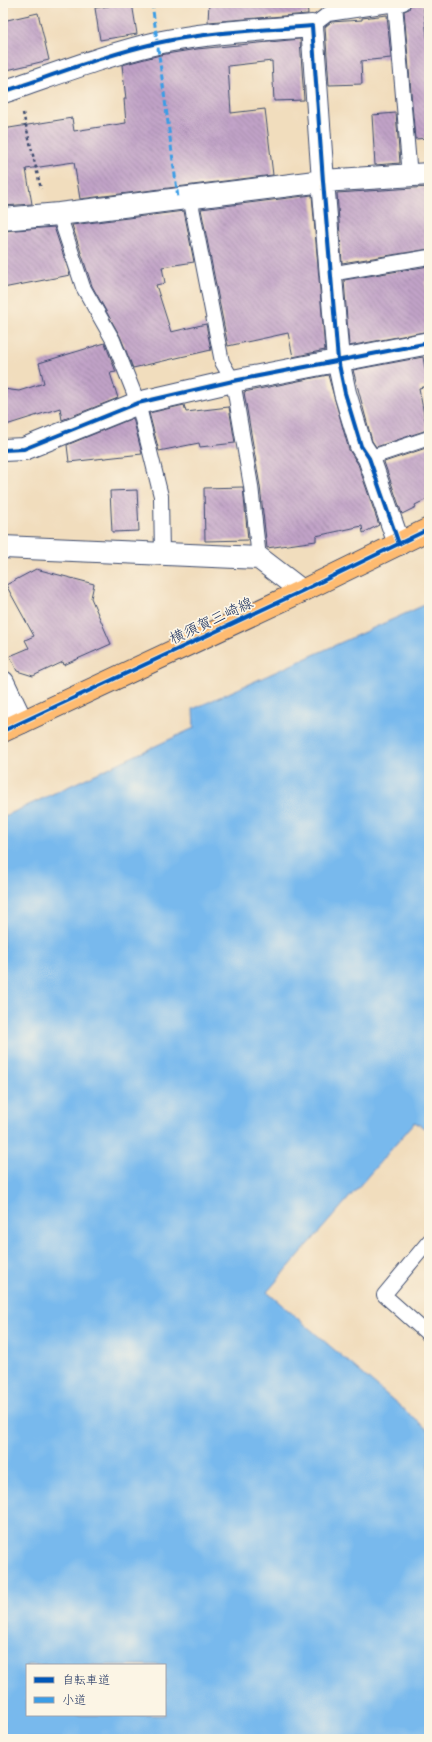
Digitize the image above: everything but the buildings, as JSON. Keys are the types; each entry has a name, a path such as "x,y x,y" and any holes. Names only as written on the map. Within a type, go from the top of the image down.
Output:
{"main road":[{"name":"横須賀三崎線","path":"3,731 429,529"}],"street":[{"path":"10,90 89,63 157,43 220,34 312,26 330,274 338,360 345,393 362,446 369,458 399,544"},
{"path":"3,219 53,215 323,181 420,175"},
{"path":"3,450 24,449 138,403 233,380 429,343"},
{"path":"3,547 259,558 302,590"},
{"path":"3,682 22,722"}],"lane":[{"path":"312,26 328,14 399,4 420,175"},
{"path":"190,197 222,362 233,380 251,486 259,558"},
{"path":"53,215 83,287 113,340 138,403 161,496 162,554"},
{"path":"330,274 429,257"},
{"path":"369,458 429,438"},
{"path":"429,1241 384,1295 429,1335"}],"path":[{"path":"10,90 53,215"}],"water":[{"path":"429,603 429,1128 427,1130 415,1122 267,1292 429,1431 429,1739 3,1739 3,817 194,728 193,709"}],"marked path":[{"path":"152,3 178,198"}],"cycle path":[{"path":"3,92 99,59 157,43 215,34 312,26 338,360 345,393 361,446 369,458 399,544"},
{"path":"3,450 24,449 138,403 233,381 429,343"},
{"path":"3,731 302,591 429,529"}]}
